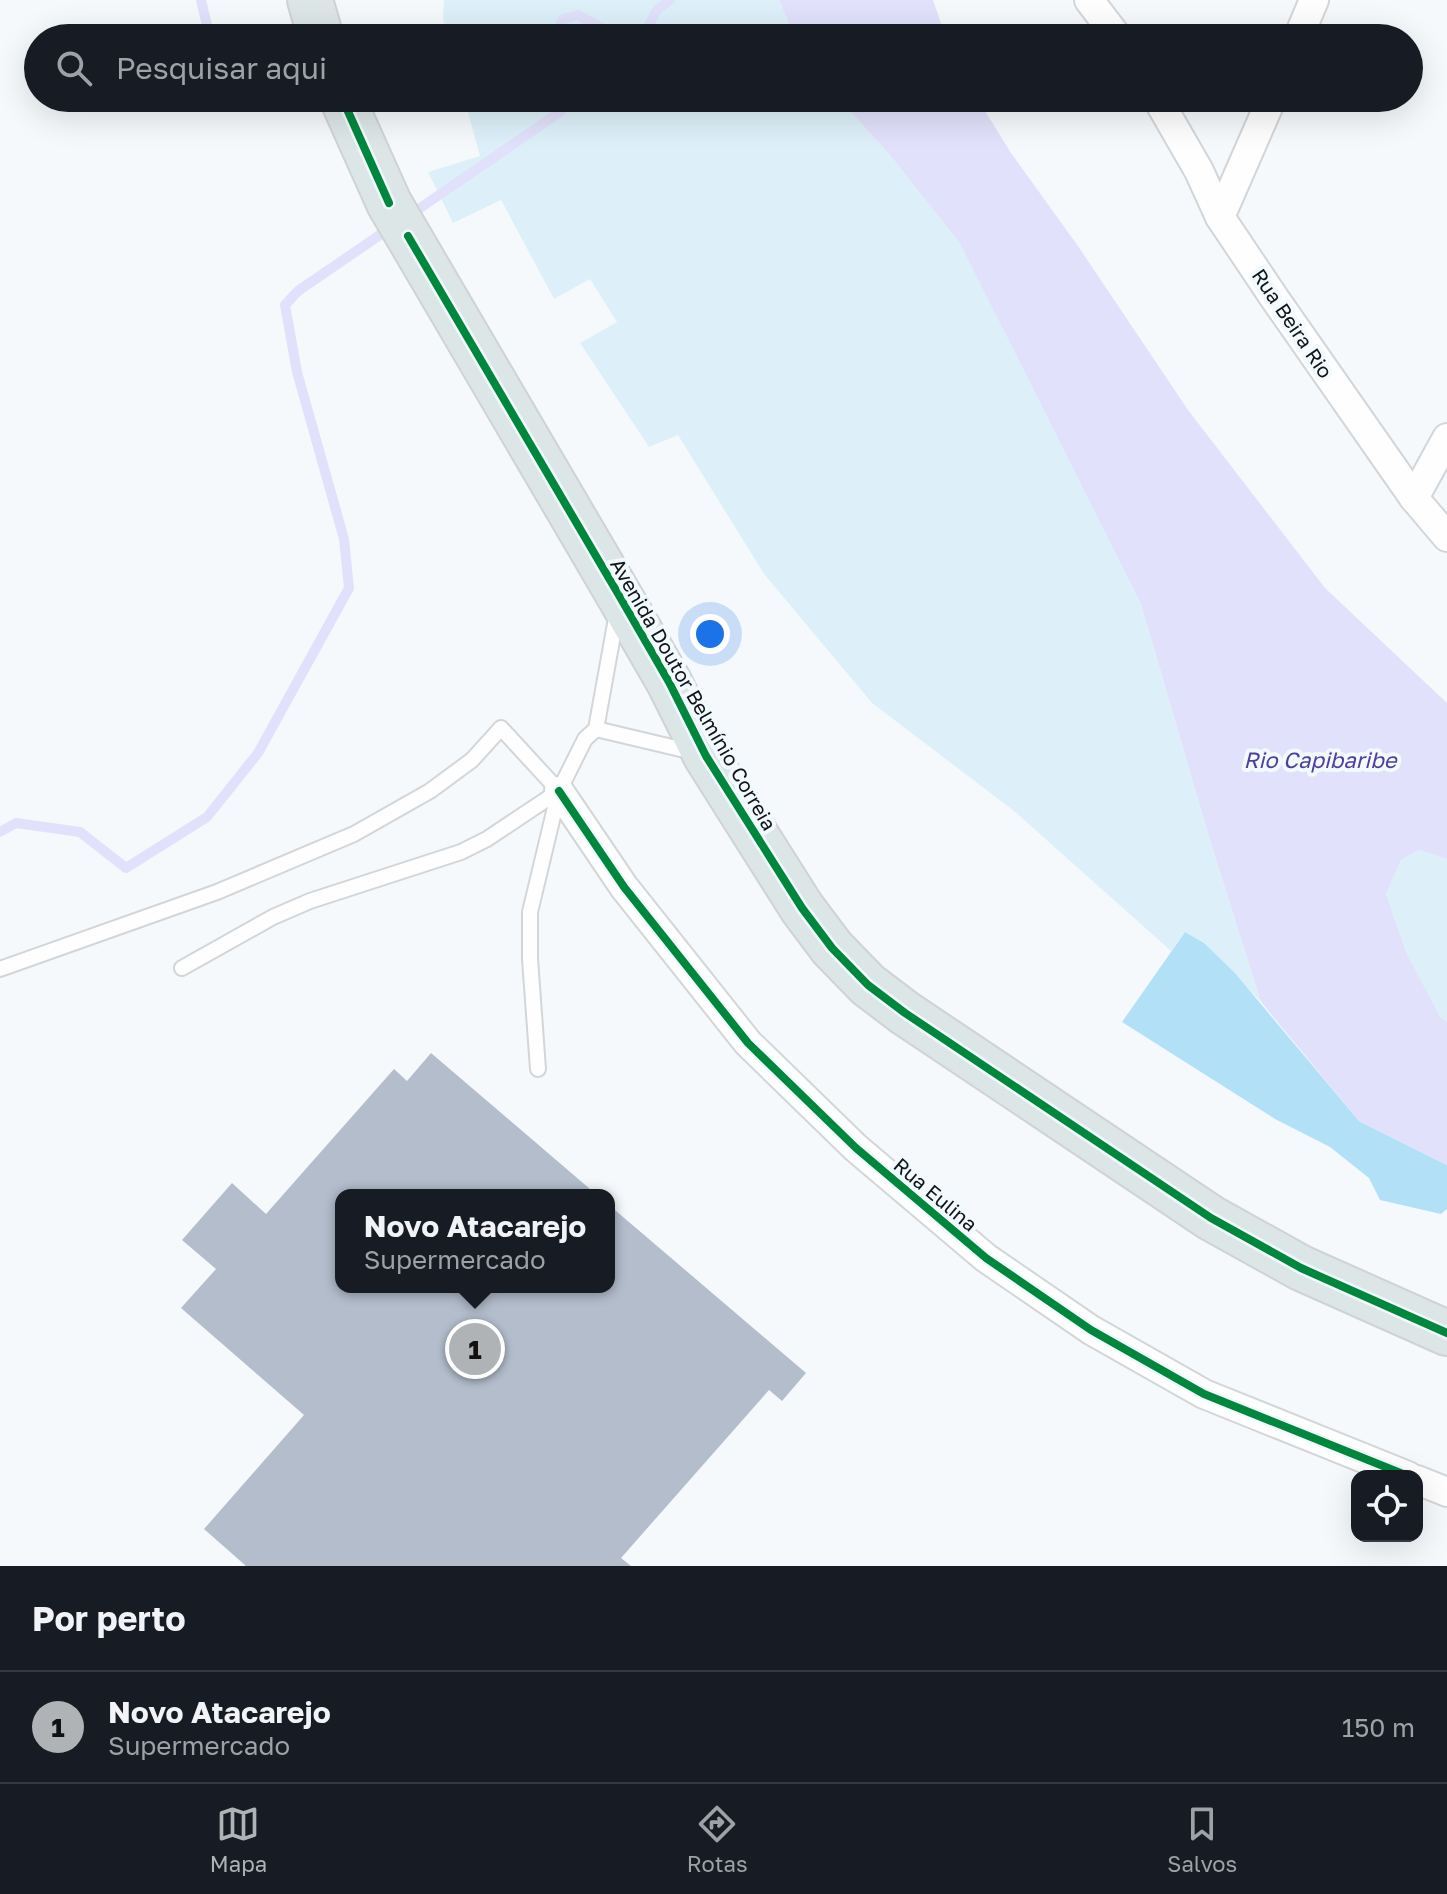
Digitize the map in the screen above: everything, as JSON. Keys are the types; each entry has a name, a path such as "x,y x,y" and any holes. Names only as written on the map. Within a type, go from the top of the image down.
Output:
{"main road":[{"path":"310,0 317,24"},
{"name":"Avenida Doutor Belmínio Correia","path":"349,112 399,220 669,682 706,756 802,908 832,948 868,985 905,1013 1211,1218 1301,1268 1447,1333"}],"street":[{"path":"1089,0 1107,24"},
{"path":"1304,24 1314,0"},
{"name":"Rua Beira Rio","path":"1165,112 1199,171 1220,217 1414,498 1447,537"},
{"path":"1220,217 1266,112"},
{"path":"1414,498 1447,438"},
{"name":"Rua Eulina","path":"559,791 624,887 748,1043 856,1148 986,1258 1091,1330 1204,1394 1393,1470"},
{"path":"1423,1482 1447,1492"}],"lane":[{"path":"538,1069 530,912 559,791 585,739 596,729 620,597"},
{"path":"0,969 217,892 354,834 430,791 472,760 501,728 559,791"},
{"path":"596,729 706,756"},
{"path":"182,968 273,917 310,901 461,852 487,839 559,791"}],"shaded area":[{"path":"444,0 779,0 789,24 444,24"},
{"path":"468,112 851,112 889,154 959,242 1141,604 1261,1002 1204,943 1185,932 1171,951 1014,811 872,703 764,574 678,435 649,447 580,343 617,322 590,279 554,299 501,200 453,223 428,172 480,156"},
{"path":"1419,850 1447,859 1447,1022 1441,1018 1407,954 1386,894 1401,860"},
{"path":"1185,932 1204,943 1234,972 1359,1121 1447,1165 1447,1209 1441,1214 1380,1200 1369,1178 1330,1147 1275,1119 1122,1022"}],"water":[{"path":"779,0 933,0 941,24 789,24"},
{"name":"Rio Capibaribe","path":"851,112 986,112 1188,410 1325,588 1447,703 1447,859 1419,850 1401,860 1386,894 1407,954 1441,1018 1447,1022 1447,1165 1359,1121 1261,1002 1141,604 959,242 889,154"}],"building":[{"path":"431,1053 590,1189 335,1189 335,1293 615,1293 615,1210 806,1373 782,1401 769,1390 621,1558 631,1566 246,1566 204,1529 304,1415 181,1308 216,1269 182,1240 232,1183 266,1214 394,1069 407,1081"}],"waterway":[{"path":"201,0 207,24"},
{"path":"650,24 657,10 670,0"},
{"path":"560,24 563,19 578,15 594,24"},
{"path":"407,217 560,112"},
{"path":"0,832 16,823 80,832 126,868 207,817 258,753 349,588 344,539 297,372 285,305 298,291 390,228"}],"cycle path":[{"path":"348,112 389,203"},
{"path":"408,236 669,682 706,756 802,908 832,948 868,985 905,1013 1211,1218 1301,1268 1447,1333"},
{"path":"559,791 624,887 748,1043 856,1148 986,1258 1091,1330 1204,1394 1393,1470"}],"place":[{"name":"Novo Atacarejo","path":"475,1349"}]}
